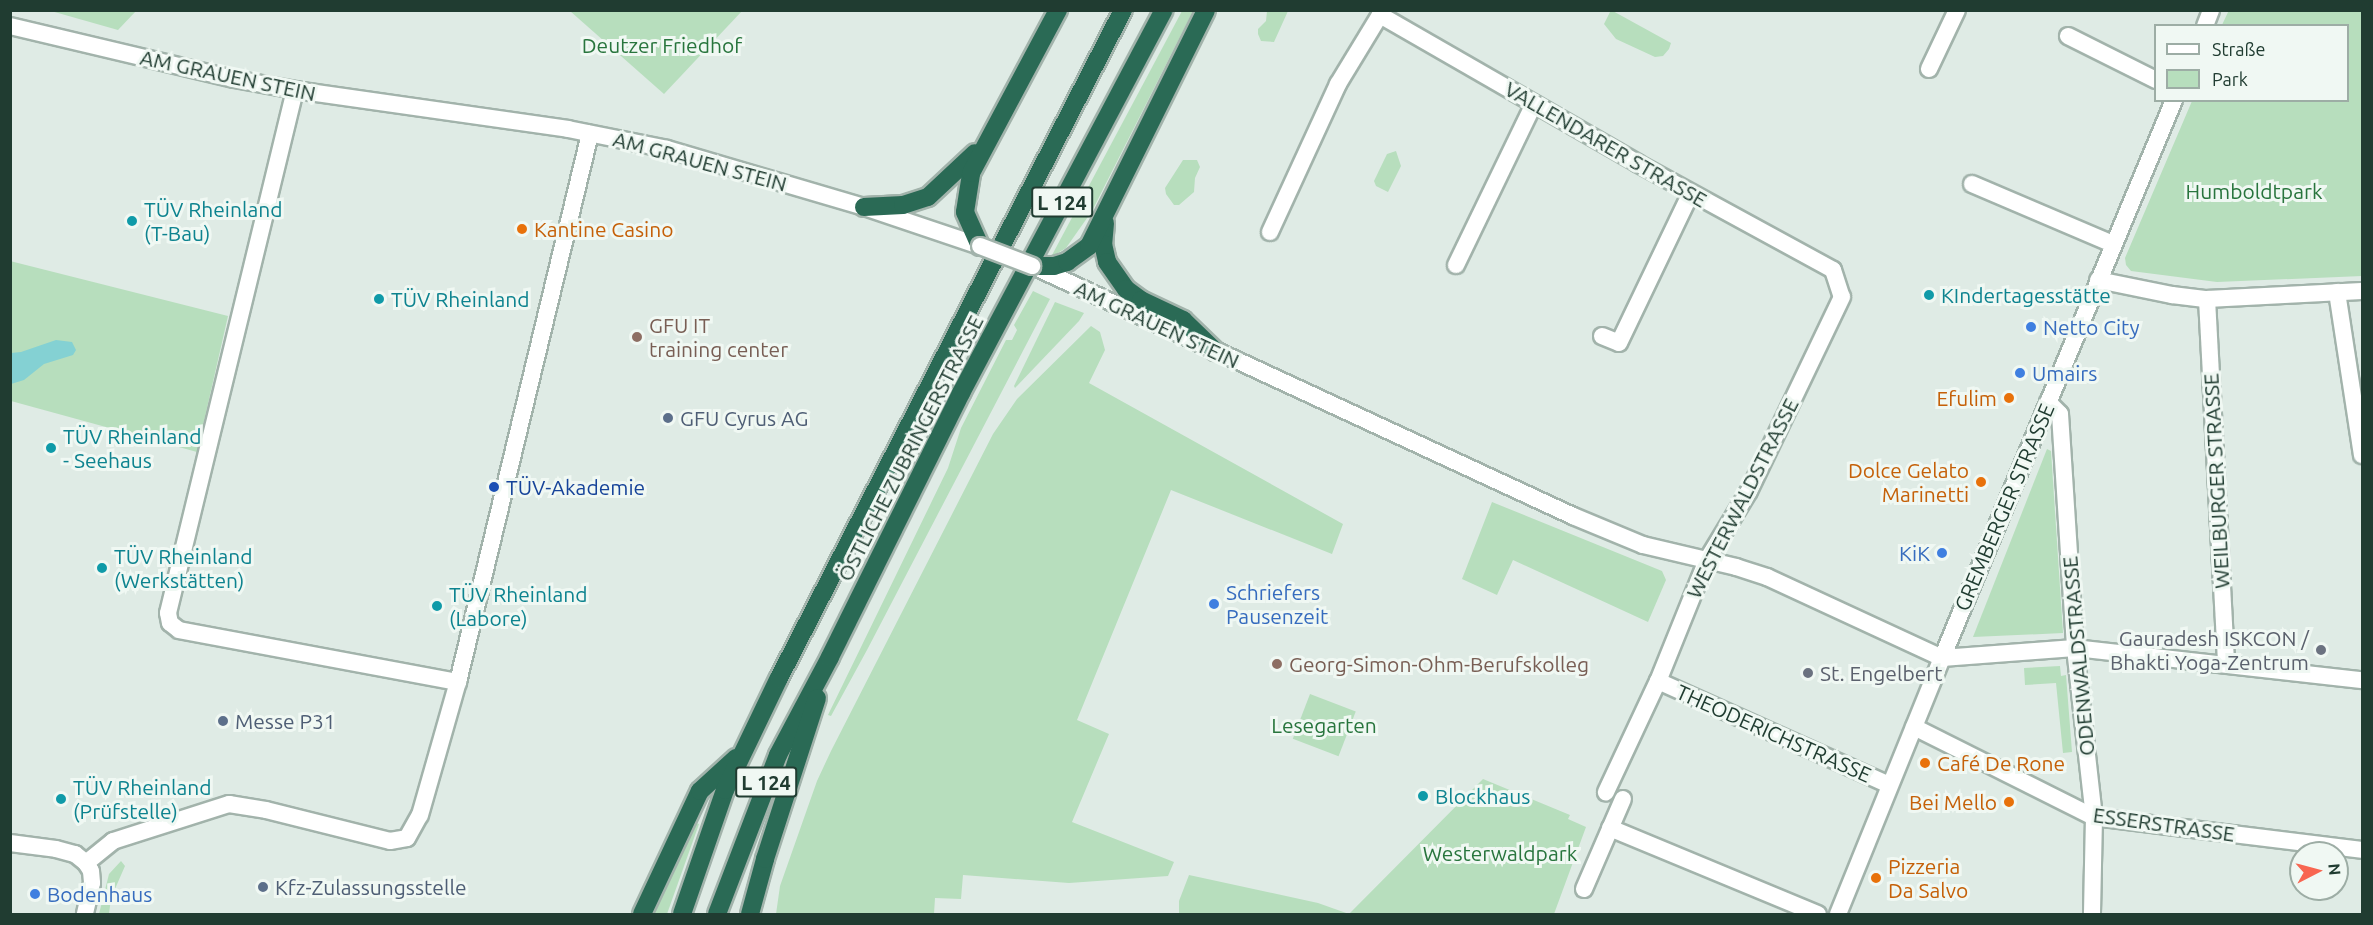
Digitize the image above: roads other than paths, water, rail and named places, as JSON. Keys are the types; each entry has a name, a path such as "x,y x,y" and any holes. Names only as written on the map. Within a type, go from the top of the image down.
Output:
{"highway":[{"path":"980,246 969,226 965,206 971,173 986,141 1058,10"},
{"name":"ÖSTLICHE ZUBRINGERSTRASSE","path":"682,915 725,790 744,750 889,461 1112,32 1121,10"},
{"name":"ÖSTLICHE ZUBRINGERSTRASSE","path":"717,915 778,755 830,657 961,393 1164,10"},
{"path":"1032,266 1054,266 1075,258 1089,246 1206,10"},
{"path":"864,207 903,205 928,197 951,178 986,141"},
{"path":"1111,204 1102,230 1107,262 1122,282 1141,300 1183,320 1215,351"},
{"path":"750,915 765,859 830,657"},
{"path":"642,915 700,791 744,750"}],"street":[{"path":"1929,69 1957,10"},
{"path":"1270,232 1338,84 1381,13"},
{"name":"VALLENDARER STRASSE","path":"1381,13 1534,104 1833,270"},
{"name":"AM GRAUEN STEIN","path":"10,26 222,76 296,90 590,134 727,165 864,207 1032,266 1565,512 1643,545 1767,577 1942,657"},
{"path":"2068,36 2154,80"},
{"path":"296,90 168,613 170,623 179,630 458,682"},
{"name":"GREMBERGER STRASSE","path":"1838,915 1889,785 2173,102"},
{"path":"1456,264 1534,104"},
{"name":"AM GRAUEN STEIN","path":"86,863 113,841 229,804 266,810 390,841 407,838 420,815 458,682 590,134"},
{"path":"1972,184 2113,244"},
{"path":"1602,336 1619,343 1691,193"},
{"name":"WESTERWALDSTRASSE","path":"1606,792 1658,681 1707,560 1749,491 1842,297 1833,270"},
{"path":"2098,280 2172,295 2206,298 2362,291"},
{"path":"2337,292 2362,455"},
{"name":"WEILBURGER STRASSE","path":"2206,298 2226,663"},
{"name":"ODENWALDSTRASSE","path":"2048,402 2060,414 2075,648 2094,817 2092,915"},
{"path":"1942,657 2075,648 2226,663 2362,680"},
{"name":"THEODERICHSTRASSE","path":"1658,681 1889,785"},
{"name":"ESSERSTRASSE","path":"1914,727 2094,817 2362,850"},
{"path":"1584,889 1623,799"},
{"path":"1610,828 1818,915"},
{"path":"10,843 56,849 75,854 86,863 91,871 92,882 86,915"}],"water":[{"path":"56,340 72,342 76,350 73,355 44,364 24,380 11,384 11,353 21,352"}],"place":[{"name":"TÜV Rheinland (T-Bau)","path":"132,221"},
{"name":"Kantine Casino","path":"522,229"},
{"name":"KIndertagesstätte","path":"1929,295"},
{"name":"TÜV Rheinland","path":"379,299"},
{"name":"Netto City","path":"2031,327"},
{"name":"GFU IT training center","path":"637,337"},
{"name":"Umairs","path":"2020,373"},
{"name":"Efulim","path":"2009,398"},
{"name":"GFU Cyrus AG","path":"668,418"},
{"name":"TÜV Rheinland - Seehaus","path":"51,448"},
{"name":"Dolce Gelato Marinetti","path":"1981,482"},
{"name":"TÜV-Akademie","path":"494,487"},
{"name":"KiK","path":"1942,553"},
{"name":"TÜV Rheinland (Werkstätten)","path":"102,568"},
{"name":"Schriefers Pausenzeit","path":"1214,604"},
{"name":"TÜV Rheinland (Labore)","path":"437,606"},
{"name":"Gauradesh ISKCON / Bhakti Yoga-Zentrum","path":"2321,650"},
{"name":"Georg-Simon-Ohm-Berufskolleg","path":"1277,664"},
{"name":"St. Engelbert","path":"1808,673"},
{"name":"Messe P31","path":"223,721"},
{"name":"Café De Rone","path":"1925,763"},
{"name":"Blockhaus","path":"1423,796"},
{"name":"TÜV Rheinland (Prüfstelle)","path":"61,799"},
{"name":"Bei Mello","path":"2009,802"},
{"name":"Pizzeria Da Salvo","path":"1876,878"},
{"name":"Kfz-Zulassungsstelle","path":"263,887"},
{"name":"Bodenhaus","path":"35,894"}],"park label":[{"name":"Deutzer Friedhof","path":"662,45"},
{"name":"Humboldtpark","path":"2254,191"},
{"name":"Lesegarten","path":"1324,725"},
{"name":"Westerwaldpark","path":"1500,853"}]}
